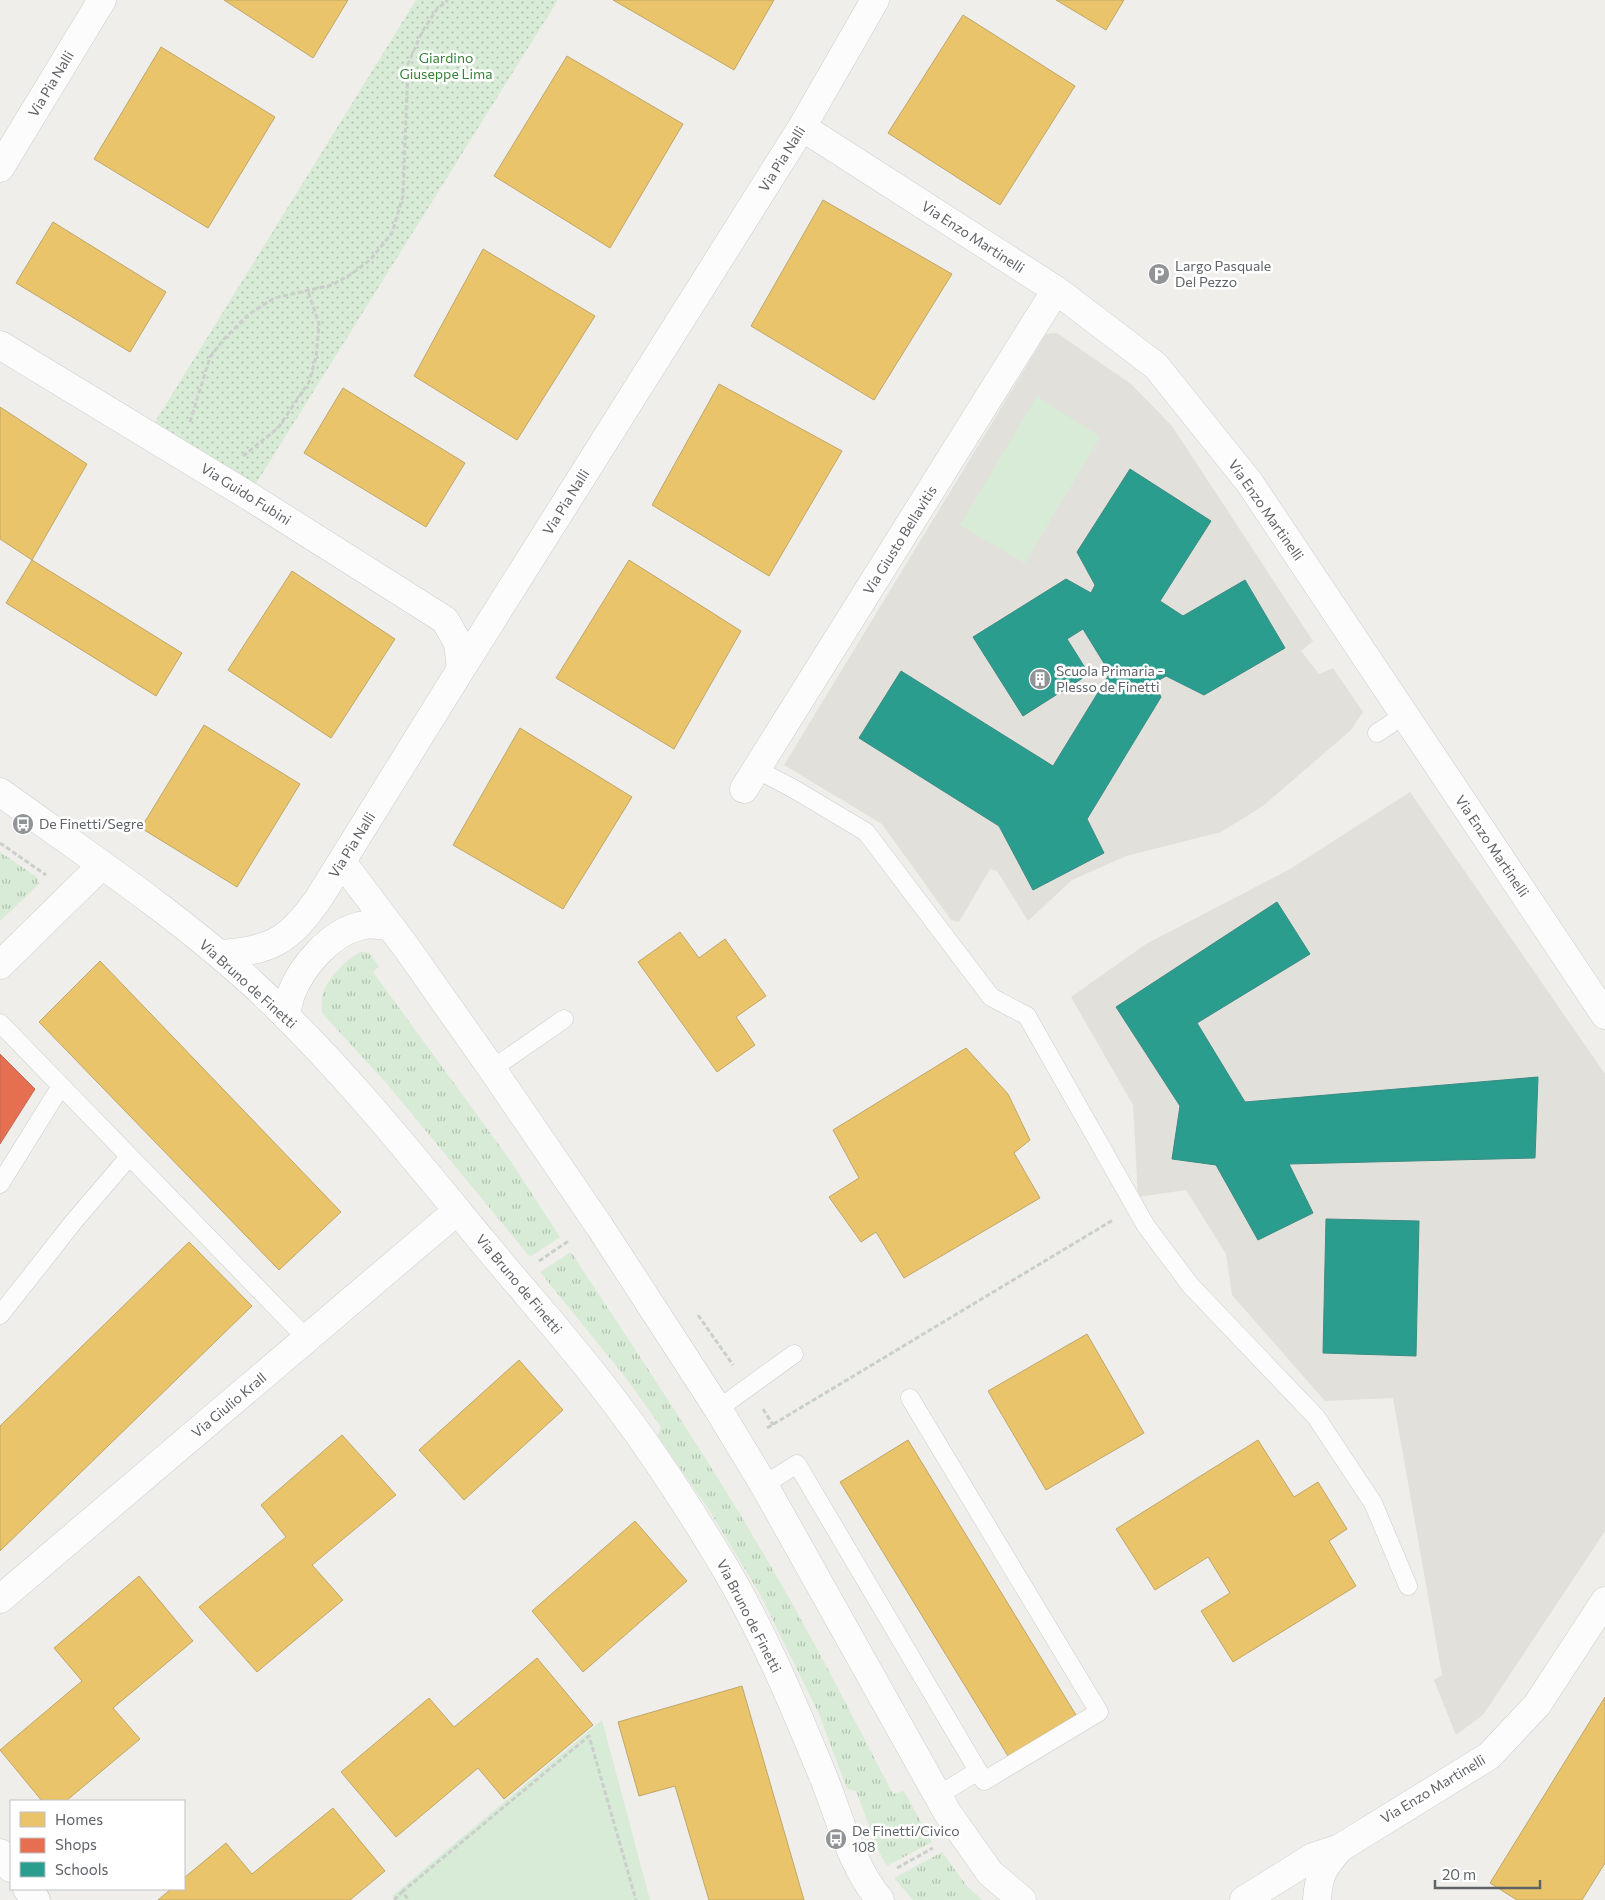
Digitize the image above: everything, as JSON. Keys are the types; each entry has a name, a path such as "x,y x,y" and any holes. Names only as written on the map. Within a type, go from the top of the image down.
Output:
{"street":[{"name":"Via Pia Nalli","path":"0,168 102,0"},
{"name":"Via Pia Nalli","path":"219,954 260,949 284,938 308,915 802,127 875,0"},
{"name":"Via Enzo Martinelli","path":"802,127 1056,290 1156,366 1249,482 1605,1014"},
{"name":"Via Giusto Bellavitis","path":"750,779 1056,290"},
{"name":"Via Guido Fubini","path":"0,345 229,484 445,620 458,643 461,669"},
{"name":"Via Bruno de Finetti","path":"0,792 102,865 219,954 286,1016 361,1095 402,1142 610,1395 654,1457 710,1543 732,1581 780,1675 835,1805 849,1847 874,1892"},
{"path":"342,862 391,927 492,1069 600,1227 740,1444 937,1796 990,1873 1022,1900"},
{"path":"1,963 102,865"},
{"path":"286,1016 291,995 300,976 326,944 341,934 362,925 375,924 391,927"},
{"name":"Via Giulio Krall","path":"0,1599 457,1211"},
{"name":"Via Enzo Martinelli","path":"1340,1848 1489,1756 1538,1705 1605,1601"},
{"path":"1244,1900 1312,1858 1340,1848"},
{"path":"1317,1900 1319,1882 1324,1867 1340,1848"},
{"path":"0,1853 10,1867"},
{"path":"1284,1900 1295,1868"},
{"path":"28,1890 36,1900"}],"lane":[{"path":"1377,733 1404,716"},
{"path":"750,779 794,788 866,832 991,997 1027,1016 1146,1226 1191,1286 1316,1417 1373,1503 1408,1586"},
{"path":"492,1069 564,1019"},
{"path":"0,1023 307,1339"},
{"path":"0,1184 61,1086"},
{"path":"0,1315 74,1220 129,1157"},
{"path":"718,1409 794,1354"},
{"path":"764,1485 797,1464 984,1781 1099,1712 910,1398"},
{"path":"937,1796 978,1771"}],"path":[{"path":"189,423 210,358 224,339 248,315 274,298 332,285 372,259 392,233 403,196 408,64 422,32 437,10 448,0"},
{"path":"240,459 278,428 297,403 309,382 316,357 319,324 308,290"},
{"path":"0,843 73,894"},
{"path":"740,1444 1135,1207"},
{"path":"538,1262 570,1240"},
{"path":"760,1405 773,1425"},
{"path":"394,1900 589,1736 636,1900"},
{"path":"874,1892 960,1832"},
{"path":"402,1892 409,1900"}],"shaded area":[{"path":"1057,333 1131,384 1172,426 1313,641 1301,651 1319,674 1333,668 1363,712 1351,730 1263,806 1221,832 1126,856 1072,880 1028,921 997,871 990,869 959,922 951,920 882,824 784,765 1046,334"},
{"path":"1410,792 1605,1074 1605,1531 1483,1715 1456,1735 1434,1680 1442,1675 1393,1398 1325,1401 1232,1295 1226,1254 1186,1190 1138,1197 1133,1105 1071,997 1146,944 1290,869"}],"green space":[{"name":"Giardino Giuseppe Lima","path":"416,0 558,0 255,485 155,422"},
{"path":"1037,396 1100,437 1025,563 960,525"},
{"path":"0,852 37,877 39,884 0,921"},
{"path":"361,952 369,953 379,966 373,972 512,1163 560,1237 530,1257 388,1085 322,1013 322,995 333,975 344,963"},
{"path":"571,1252 738,1510 812,1639 893,1794 904,1791 932,1842 887,1866 879,1852 856,1791 847,1789 819,1714 760,1594 709,1510 658,1436 661,1427 626,1378 540,1272"},
{"path":"602,1720 650,1900 395,1900 392,1896"},
{"path":"942,1852 966,1885 982,1900 913,1900 894,1878"}],"building: Homes":[{"path":"224,0 348,0 313,58"},
{"path":"613,0 774,0 734,70"},
{"path":"1056,0 1124,0 1106,30"},
{"path":"963,15 1075,86 1000,205 888,133"},
{"path":"161,47 275,117 208,228 94,159"},
{"path":"567,56 683,124 610,248 494,176"},
{"path":"823,200 952,274 874,400 751,326"},
{"path":"53,222 166,292 130,352 16,283"},
{"path":"483,249 595,316 517,440 414,376"},
{"path":"719,384 842,451 769,576 652,505"},
{"path":"343,388 465,463 426,527 304,453"},
{"path":"0,407 87,464 32,560 0,539"},
{"path":"32,560 182,653 156,696 6,603"},
{"path":"629,560 741,631 674,749 556,678"},
{"path":"292,571 395,639 331,738 228,670"},
{"path":"204,725 300,784 237,887 141,828"},
{"path":"520,728 632,797 563,909 453,845"},
{"path":"680,932 699,958 725,939 766,996 736,1017 755,1045 717,1072 638,962"},
{"path":"100,961 341,1212 279,1270 39,1022"},
{"path":"966,1048 1008,1094 1030,1140 1014,1153 1040,1198 904,1278 876,1232 861,1242 829,1197 859,1178 833,1130"},
{"path":"189,1242 252,1306 0,1551 0,1426"},
{"path":"1087,1334 1144,1433 1046,1490 988,1391"},
{"path":"519,1360 563,1410 464,1500 419,1450"},
{"path":"342,1435 396,1495 312,1565 343,1600 257,1672 199,1607 286,1537 261,1505"},
{"path":"908,1440 1076,1715 1008,1756 840,1482"},
{"path":"1258,1440 1294,1497 1318,1482 1347,1529 1329,1541 1356,1586 1233,1662 1201,1611 1230,1593 1208,1557 1155,1590 1116,1529"},
{"path":"635,1521 687,1581 583,1672 532,1611"},
{"path":"139,1576 193,1641 113,1708 140,1739 67,1800 41,1800 0,1750 82,1681 54,1648"},
{"path":"537,1658 593,1725 504,1799 478,1768 396,1837 341,1772 429,1698 454,1727"},
{"path":"742,1686 804,1900 709,1900 675,1786 639,1796 618,1722"},
{"path":"1605,1697 1605,1863 1582,1900 1517,1900 1490,1883"},
{"path":"333,1808 385,1871 350,1900 158,1900 170,1890 185,1890 185,1877 226,1843 252,1874"}],"building: Shops":[{"path":"0,1054 35,1089 0,1144"}],"building: Schools":[{"name":"Scuola Primaria - Plesso de Finetti","path":"1130,469 1211,521 1160,601 1183,616 1245,580 1285,648 1204,695 1166,676 1154,683 1161,697 1087,819 1104,853 1033,890 999,826 859,738 901,671 1053,766 1110,673 1083,629 1067,639 1089,674 1023,716 973,637 1066,579 1091,593 1095,585 1077,552"},
{"path":"1277,902 1310,954 1197,1023 1245,1102 1538,1077 1535,1158 1289,1164 1313,1213 1258,1240 1216,1165 1172,1159 1180,1106 1116,1007"},
{"path":"1326,1219 1419,1221 1416,1356 1323,1353"}],"place":[{"name":"Largo Pasquale Del Pezzo","path":"1159,274"},
{"name":"Scuola Primaria - Plesso de Finetti","path":"1040,679"},
{"name":"De Finetti/Segre","path":"23,824"},
{"name":"De Finetti/Civico 108","path":"836,1839"}]}
